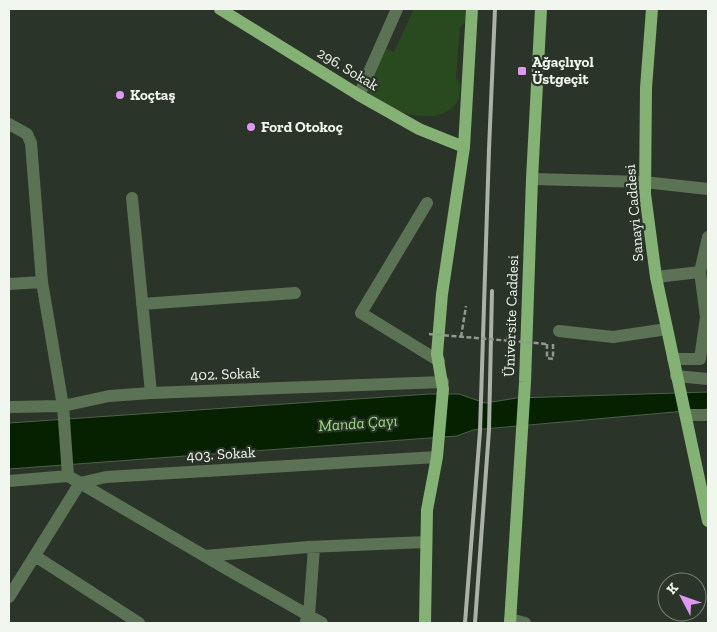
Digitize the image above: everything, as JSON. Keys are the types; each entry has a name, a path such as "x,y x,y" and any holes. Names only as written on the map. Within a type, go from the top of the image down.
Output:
{"main road":[{"name":"296. Sokak","path":"220,9 359,95 419,129 464,147"},
{"path":"425,623 427,510 437,458 443,386 437,354 442,294 464,147 472,9"},
{"name":"Üniversite Caddesi","path":"510,621 525,382 532,179 541,9"},
{"name":"Sanayi Caddesi","path":"652,9 646,88 644,182 656,276 708,521"}],"street":[{"path":"359,95 396,9"},
{"path":"9,124 27,134 31,143 42,282 63,406 68,476"},
{"path":"532,179 644,182 708,189"},
{"path":"132,198 151,393"},
{"path":"427,203 361,313 439,361"},
{"path":"673,359 700,359 706,317 700,272 708,236"},
{"path":"656,276 700,272"},
{"path":"9,284 42,282"},
{"path":"142,304 295,293"},
{"path":"556,337 613,337 667,329"},
{"path":"677,378 708,379"},
{"name":"402. Sokak","path":"9,407 63,406 110,396 151,393 443,386"},
{"path":"686,413 708,415"},
{"name":"403. Sokak","path":"80,483 106,477 437,458"},
{"path":"9,481 68,476 205,556 307,620 322,623"},
{"path":"9,598 80,483"},
{"path":"205,556 314,547 426,542"},
{"path":"307,620 314,547"},
{"path":"35,556 139,623"},
{"path":"510,621 524,623"}],"path":[{"path":"462,336 466,306"},
{"path":"507,340 511,312"},
{"path":"429,334 546,344 547,358 553,359 556,337"}],"shaded area":[{"path":"414,9 466,9 466,21 460,27 456,78 460,84 459,98 452,108 445,113 426,116 407,114 383,104 367,91 385,48 394,52"}],"water":[{"name":"Manda Çayı","path":"708,392 708,409 473,430 457,436 9,469 9,423 429,394 459,394 485,403 517,398"}],"railway":[{"path":"465,623 480,431 495,9"},
{"path":"475,623 489,430 492,291"}],"place":[{"name":"Ağaçlıyol Üstgeçit","path":"522,71"},
{"name":"Koçtaş","path":"120,95"},
{"name":"Ford Otokoç","path":"251,127"}]}
